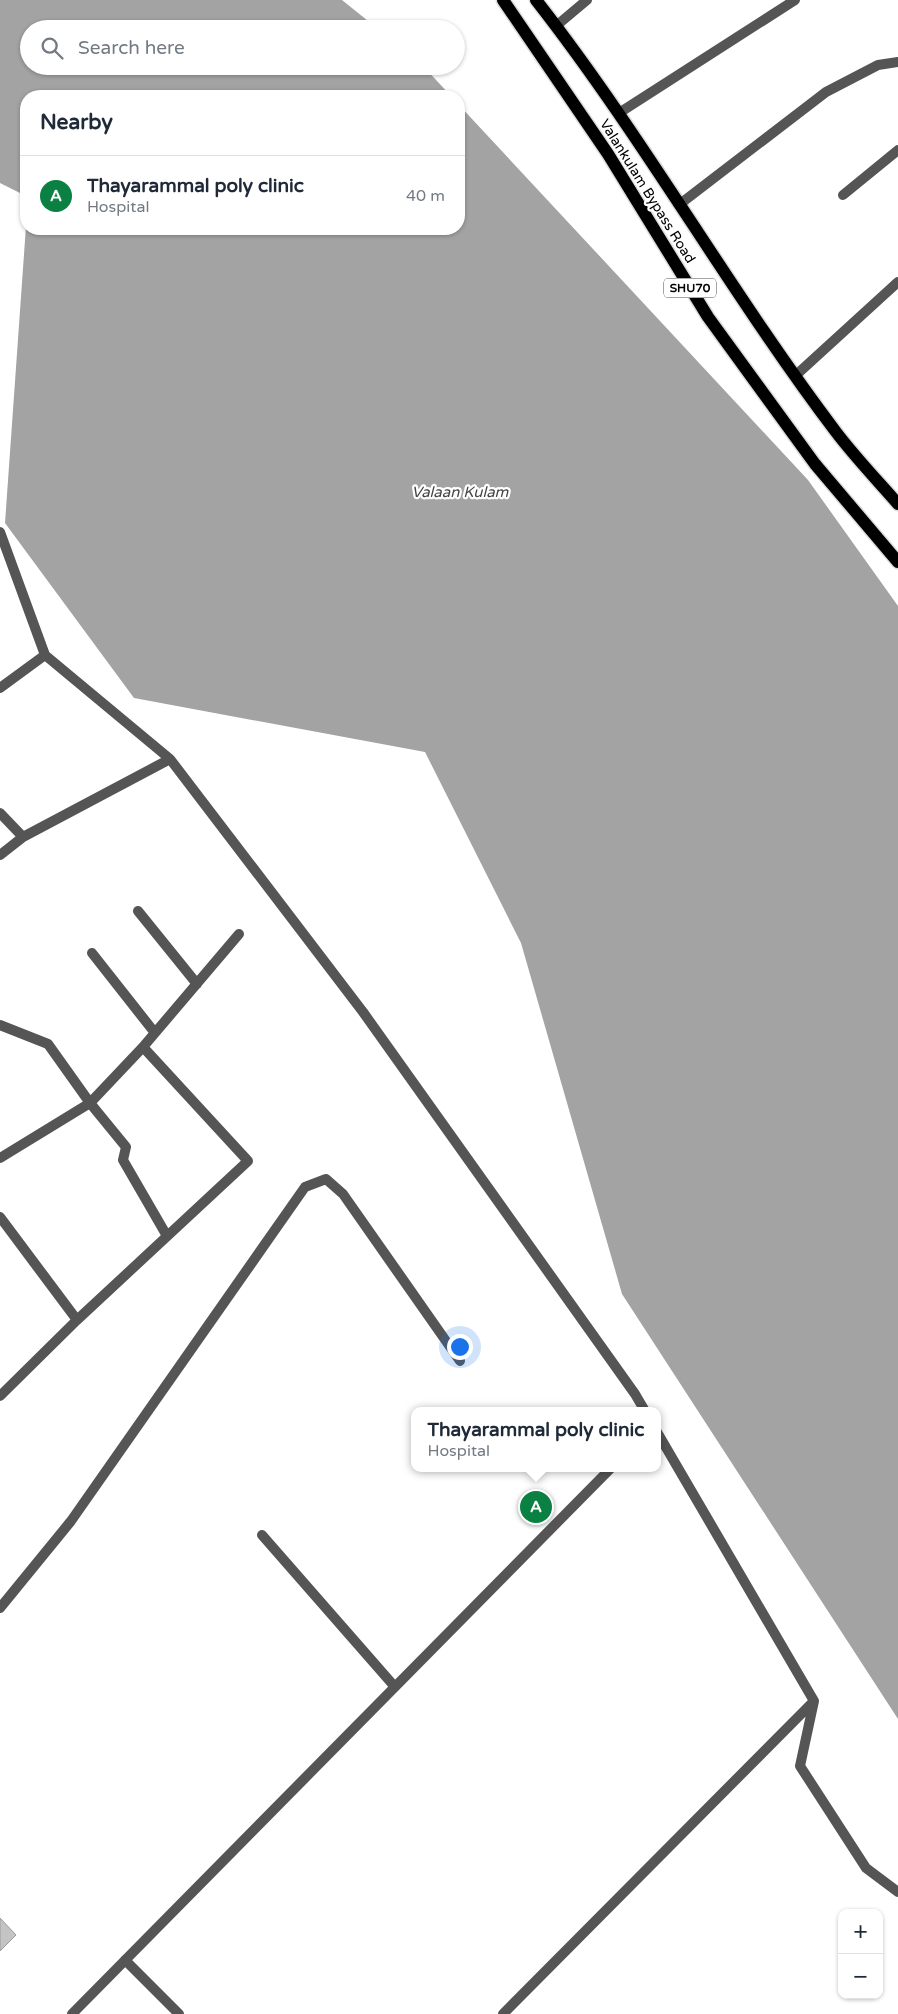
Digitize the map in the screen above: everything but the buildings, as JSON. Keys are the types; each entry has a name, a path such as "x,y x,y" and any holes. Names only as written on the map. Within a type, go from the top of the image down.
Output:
{"main road":[{"name":"Valankulam Bypass Road","path":"503,0 608,154 708,317 815,464 898,562"},
{"name":"Valankulam Bypass Road","path":"536,0 618,113 795,376 837,434 898,503"}],"street":[{"path":"556,26 587,0"},
{"path":"618,113 795,0"},
{"path":"680,204 826,92 878,66 898,62"},
{"path":"843,195 898,150"},
{"path":"795,376 898,282"},
{"path":"0,532 45,656 170,759 363,1012 643,1407"},
{"path":"0,688 45,656"},
{"path":"0,855 23,837 170,759"},
{"path":"0,813 23,837"},
{"path":"138,912 197,984"},
{"path":"0,1158 90,1103 143,1047 239,934"},
{"path":"92,953 155,1033"},
{"path":"0,1025 48,1044 90,1103 126,1147 123,1160 167,1236"},
{"path":"0,1396 77,1320 248,1161 143,1047"},
{"path":"0,1608 71,1521 305,1187 326,1180 343,1194 460,1361"},
{"path":"0,1216 77,1320"},
{"path":"661,1439 814,1701 800,1766 866,1868 898,1892"},
{"path":"72,2014 607,1472"},
{"path":"262,1535 395,1687"},
{"path":"503,2014 814,1701"},
{"path":"125,1960 179,2014"}],"water":[{"path":"0,0 342,0 367,20 20,20 20,75 431,75 445,90 20,90 20,193 0,183"},
{"name":"Valaan Kulam","path":"465,111 808,480 898,606 898,1719 622,1294 521,943 425,752 134,698 5,523 25,235 465,235"}],"place":[{"name":"Thayarammal poly clinic","path":"536,1507"}]}
